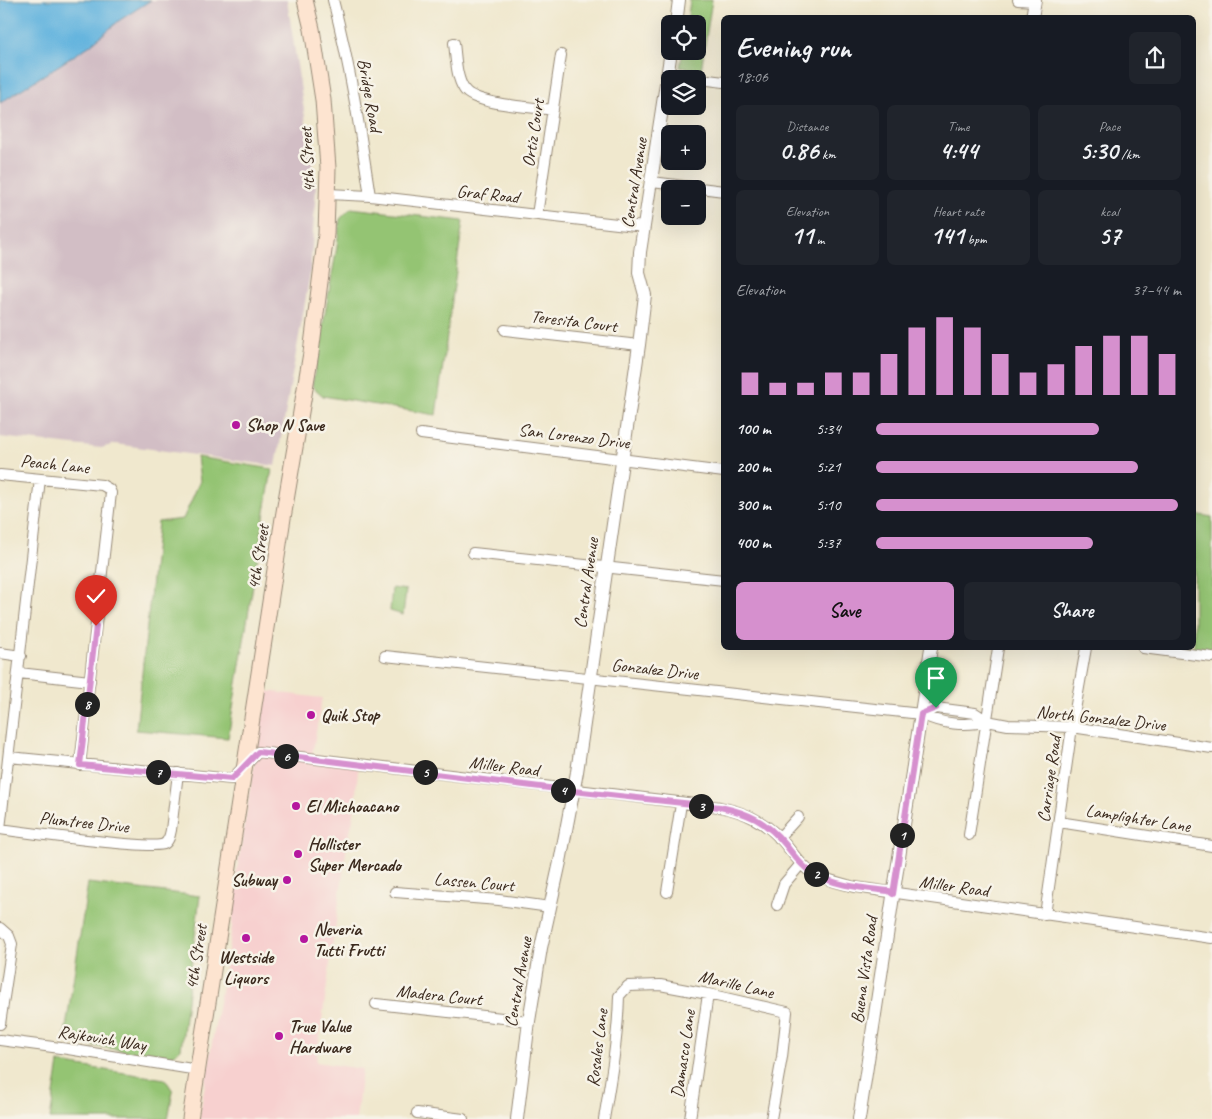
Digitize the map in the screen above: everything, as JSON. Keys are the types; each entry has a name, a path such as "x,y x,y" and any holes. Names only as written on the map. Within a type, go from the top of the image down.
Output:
{"main road":[{"name":"4th Street","path":"190,1119 314,335 326,234 328,168 323,100 312,29 305,0"}],"street":[{"name":"Bridge Road","path":"333,0 346,53 370,196"},
{"path":"677,15 679,0"},
{"path":"1018,0 1034,1 1032,15"},
{"path":"454,43 461,84 470,96 485,101 553,110"},
{"name":"Ortiz Court","path":"537,215 560,55"},
{"path":"706,80 721,82"},
{"name":"Central Avenue","path":"517,1119 529,1022 541,948 577,772 639,345 645,295 639,269 662,115"},
{"path":"652,182 721,191"},
{"name":"Graf Road","path":"328,194 370,196 644,227"},
{"name":"Teresita Court","path":"505,330 639,345"},
{"name":"San Lorenzo Drive","path":"421,434 721,472"},
{"name":"Peach Lane","path":"0,474 106,487 111,493 80,765"},
{"path":"0,829 40,478"},
{"path":"473,553 721,580"},
{"name":"Buena Vista Road","path":"859,1119 931,650"},
{"path":"968,835 998,650"},
{"name":"Carriage Road","path":"1045,915 1072,727 1086,650"},
{"path":"1158,650 1212,657"},
{"path":"0,653 21,656"},
{"name":"Gonzalez Drive","path":"385,656 921,714"},
{"path":"19,673 90,681"},
{"name":"North Gonzalez Drive","path":"921,714 934,720 973,725 987,721 1008,725 1072,727 1212,748"},
{"name":"Miller Road","path":"178,773 232,779 258,752 680,804 720,807 747,814 761,822 779,838 801,864 815,874 835,882 855,887 889,891 893,894 1212,938"},
{"path":"9,757 178,773"},
{"name":"Plumtree Drive","path":"0,829 140,845 156,846 164,844 171,830 178,773"},
{"path":"666,892 680,804"},
{"path":"779,838 798,817"},
{"name":"Lamplighter Lane","path":"1059,822 1212,846"},
{"path":"776,905 784,884 801,864"},
{"name":"Lassen Court","path":"395,892 499,900 550,907"},
{"path":"0,928 9,936 12,944 0,1024"},
{"name":"Marille Lane","path":"660,985 787,1012 772,1119"},
{"name":"Rosales Lane","path":"604,1119 615,1055 619,1020 619,996 628,986 660,985"},
{"name":"Damasco Lane","path":"690,1119 708,994"},
{"name":"Madera Court","path":"376,1004 529,1022"},
{"name":"Rajkovich Way","path":"0,1040 198,1070"},
{"path":"417,1113 463,1119"}],"shaded area":[{"path":"0,0 287,0 316,188 310,274 276,466 115,444 101,448 0,437"},
{"path":"266,691 322,698 312,755 359,760 354,814 347,845 316,1062 362,1069 356,1119 199,1119 232,927 233,895"}],"green space":[{"path":"690,0 712,0 706,38 706,15 688,15"},
{"path":"681,60 703,60 701,70 680,67"},
{"path":"351,208 463,221 436,415 323,396 312,386 337,247 340,219"},
{"path":"197,457 272,469 228,738 136,730 158,522 183,519 200,481"},
{"path":"1196,514 1212,517 1212,654 1181,650 1196,650"},
{"path":"392,588 406,590 403,615 390,611"},
{"path":"88,883 200,896 181,1049 169,1058 64,1041"},
{"path":"59,1063 165,1079 173,1091 168,1119 50,1119"}],"water":[{"path":"0,0 151,0 120,20 89,46 0,103"}],"place":[{"name":"Shop N Save","path":"236,425"},
{"name":"Quik Stop","path":"311,715"},
{"name":"El Michoacano","path":"296,806"},
{"name":"Hollister Super Mercado","path":"298,854"},
{"name":"Subway","path":"287,880"},
{"name":"Westside Liquors","path":"246,938"},
{"name":"Neveria Tutti Frutti","path":"304,939"},
{"name":"True Value Hardware","path":"279,1036"}],"route":[{"path":"96,626 80,765 232,779 258,752 680,804 720,807 747,814 761,822 810,871 835,882 855,887 889,891 893,894 921,714 936,708"}]}
